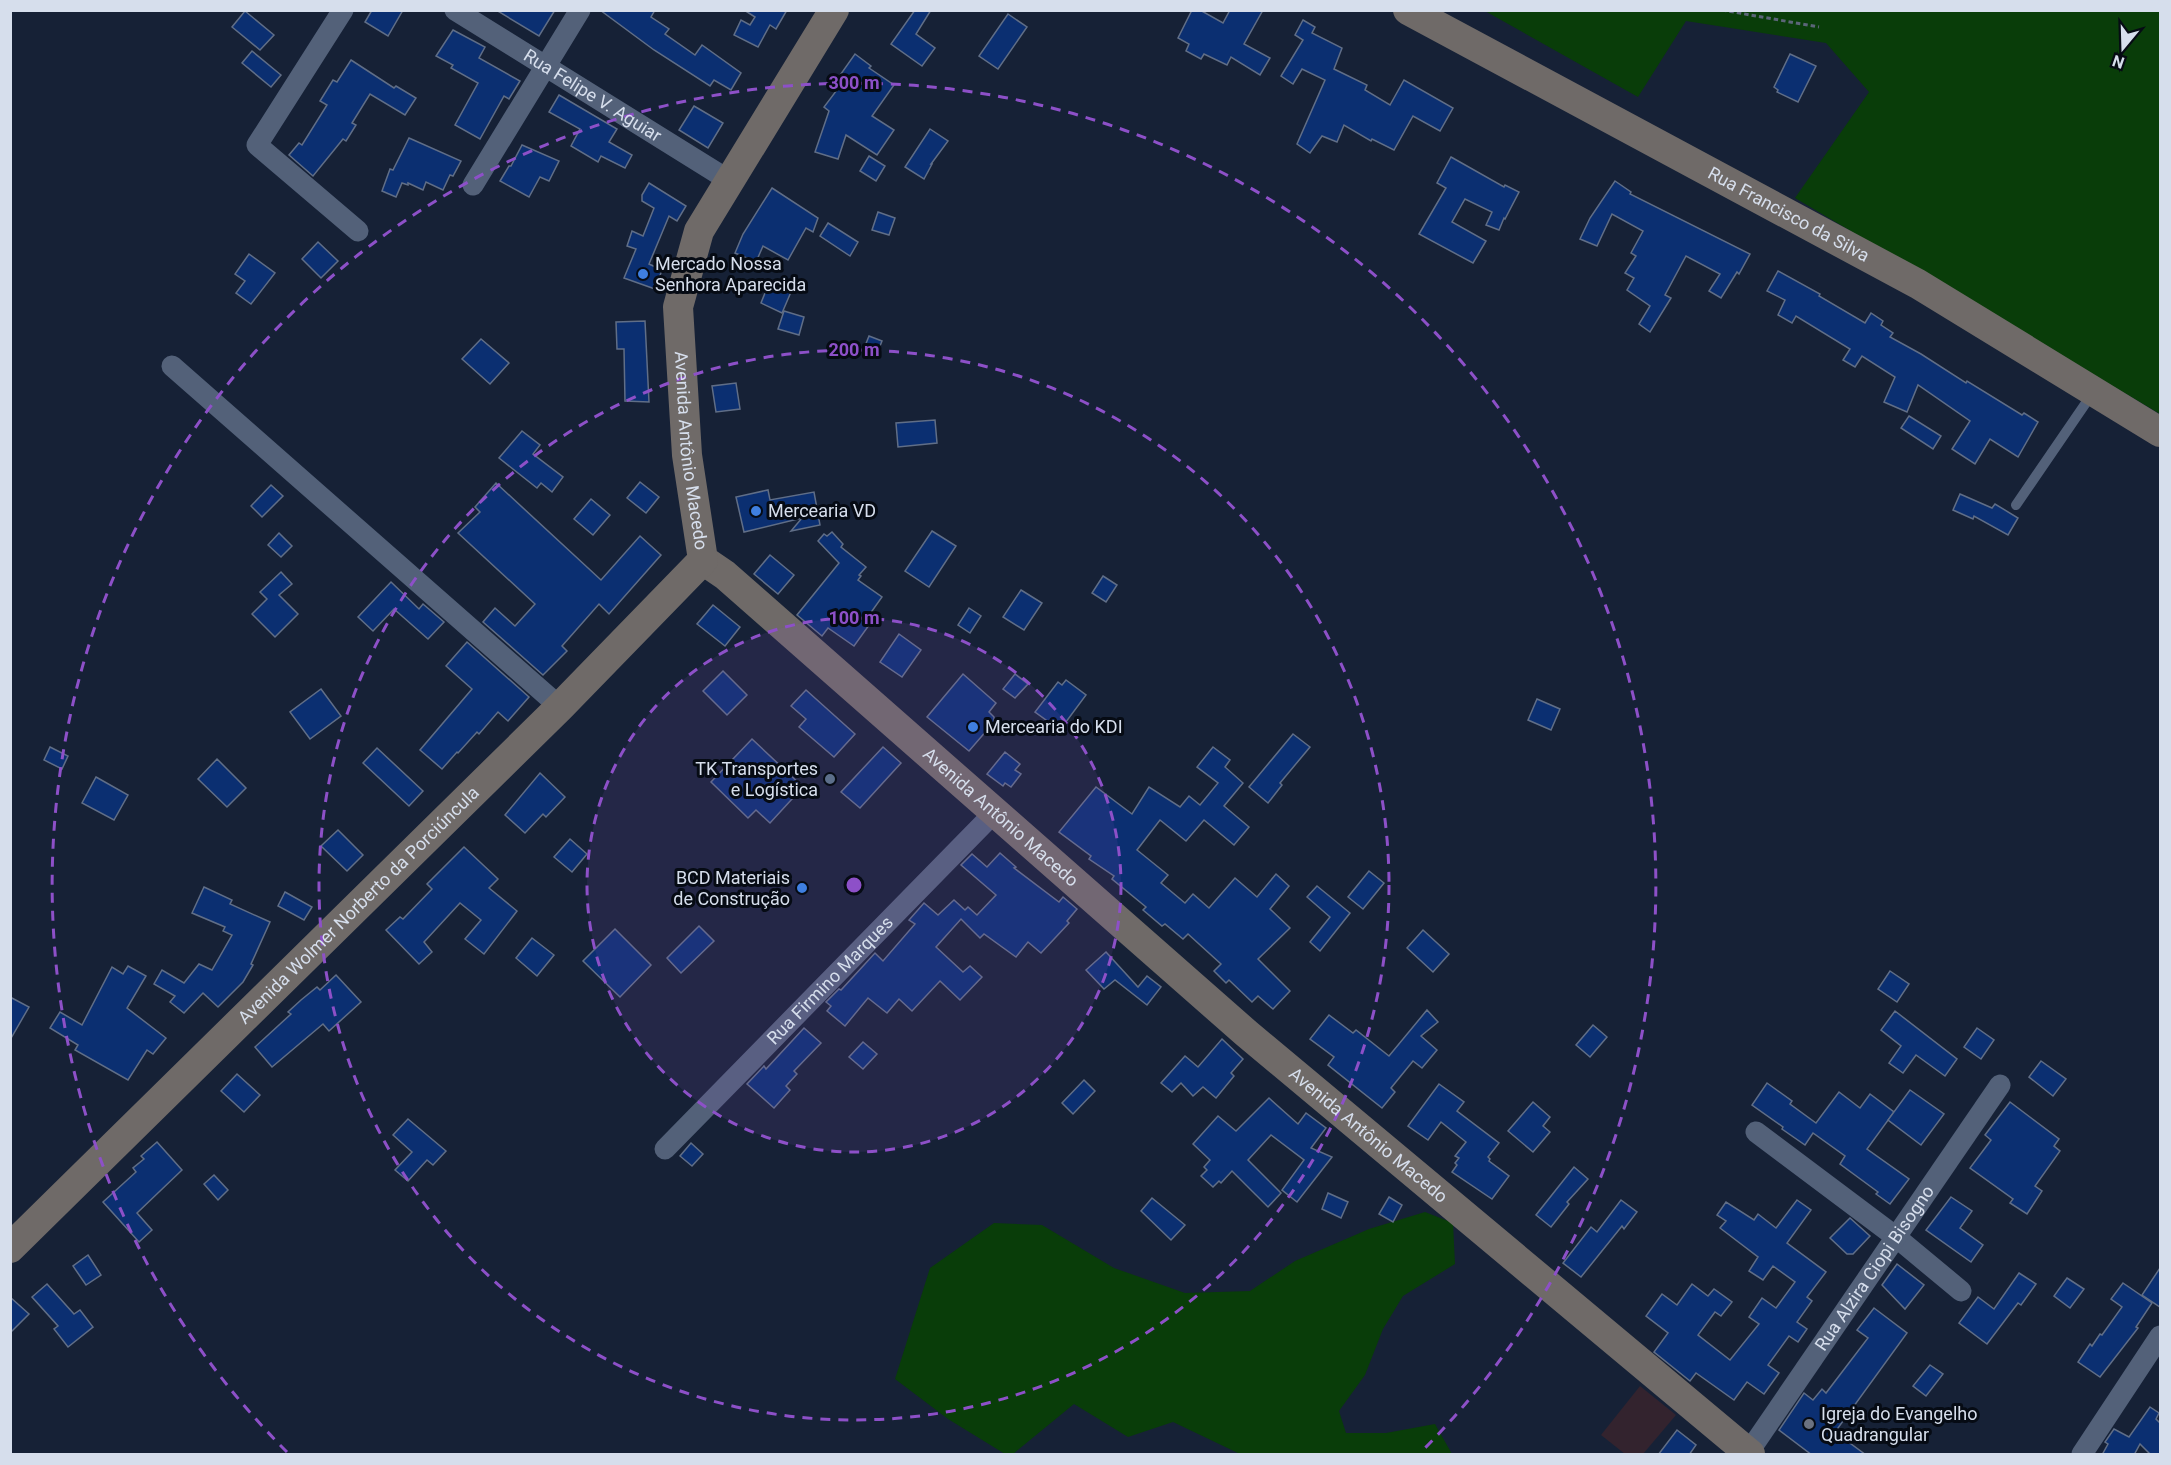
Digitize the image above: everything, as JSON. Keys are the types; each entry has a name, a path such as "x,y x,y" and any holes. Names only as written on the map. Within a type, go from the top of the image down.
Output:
{"street":[{"path":"344,10 256,145 358,231"},
{"name":"Rua Felipe V. Aguiar","path":"455,10 730,180"},
{"path":"473,185 580,10"},
{"name":"Avenida Antônio Macedo","path":"834,10 699,231 678,307 687,455 703,560 724,575 1246,1033 1749,1454"},
{"name":"Rua Francisco da Silva","path":"1408,10 1918,284 2160,432"},
{"path":"172,366 561,707"},
{"name":"Avenida Wolmer Norberto da Porciúncula","path":"10,1248 561,707 703,560"},
{"name":"Rua Firmino Marques","path":"665,1149 994,813"},
{"name":"Rua Alzira Ciopi Bisogno","path":"1749,1454 2000,1085"},
{"path":"1756,1132 1896,1237 1961,1291"},
{"path":"2082,1455 2160,1335"}],"lane":[{"path":"2016,505 2094,391"}],"path":[{"path":"1722,10 1819,27"}],"shaded area":[{"path":"1640,1386 1676,1415 1643,1454 1625,1454 1601,1435"}],"green space":[{"path":"1485,11 2160,11 2160,414 1795,198 1869,92 1826,43 1686,21 1638,97"},
{"path":"1425,1212 1453,1223 1455,1264 1403,1296 1383,1329 1365,1375 1339,1411 1346,1433 1386,1433 1435,1424 1452,1454 1240,1454 1173,1422 1128,1437 1074,1404 1013,1454 1005,1454 948,1419 895,1379 930,1268 994,1223 1042,1225 1114,1268 1185,1293 1250,1291 1295,1261 1369,1229"}],"building":[{"path":"372,10 403,10 388,36 365,22"},
{"path":"496,10 555,10 539,36"},
{"path":"600,10 655,10 651,17 669,29 665,34 695,55 702,45 741,73 731,90 714,80 710,86 654,50"},
{"path":"744,10 787,10 776,29 770,25 758,47 734,35 741,20 750,25 755,17"},
{"path":"915,10 931,10 916,34 935,48 922,66 891,44"},
{"path":"1192,10 1200,10 1223,23 1230,10 1263,10 1244,44 1270,58 1260,75 1231,57 1227,65 1204,54 1201,59 1186,51 1189,44 1178,38"},
{"path":"245,11 274,35 260,50 232,27"},
{"path":"1008,14 1027,27 998,69 979,56"},
{"path":"1303,20 1315,27 1312,33 1342,48 1334,69 1367,85 1365,90 1390,105 1404,80 1453,108 1440,131 1413,116 1394,150 1372,139 1371,141 1344,125 1337,142 1322,136 1310,153 1297,144 1325,80 1302,69 1293,84 1281,76 1303,40 1295,35"},
{"path":"453,30 485,47 479,58 520,81 509,99 504,96 480,139 455,125 478,83 451,68 453,65 436,56"},
{"path":"252,51 281,75 271,87 242,63"},
{"path":"855,54 871,66 869,68 894,85 872,116 894,130 877,155 846,135 838,159 815,152 829,111 824,107 843,82 838,78"},
{"path":"1790,54 1816,66 1798,102 1777,92 1778,90 1774,87"},
{"path":"351,60 394,88 396,86 416,98 405,115 370,94 352,123 356,125 346,141 343,139 313,176 289,155 299,143 302,145 327,105 320,101 333,80 337,82"},
{"path":"559,95 617,129 609,142 632,155 625,168 601,156 598,162 571,146 580,129 549,112"},
{"path":"694,106 723,123 708,148 679,130"},
{"path":"930,129 948,141 931,164 924,179 905,167"},
{"path":"409,138 461,161 453,176 450,175 443,190 426,182 423,190 408,183 408,185 402,183 396,197 382,191 390,169 393,170"},
{"path":"522,145 559,161 549,181 540,177 529,197 500,181"},
{"path":"869,156 885,166 876,181 860,171"},
{"path":"1451,157 1504,187 1505,185 1519,192 1499,230 1486,225 1492,212 1465,199 1452,222 1486,241 1473,263 1419,234 1446,188 1437,183"},
{"path":"1615,181 1631,192 1630,194 1750,254 1739,274 1737,272 1721,298 1709,291 1720,274 1686,256 1665,295 1671,298 1650,332 1639,324 1650,306 1627,290 1634,278 1625,273 1636,256 1631,253 1643,231 1612,214 1597,246 1580,239 1590,218"},
{"path":"649,183 686,206 677,221 669,216 649,264 662,270 655,289 624,278 636,249 627,246 632,231 643,236 654,208 642,201 642,195"},
{"path":"772,188 818,218 813,232 806,228 788,260 763,246 756,262 735,253 743,234"},
{"path":"878,212 895,218 889,235 872,230"},
{"path":"828,223 858,242 850,256 820,236"},
{"path":"318,242 338,261 321,278 302,259"},
{"path":"249,254 275,273 251,304 236,293 245,281 235,274"},
{"path":"1778,271 1820,294 1819,296 1865,323 1871,313 1883,321 1881,325 1893,333 1890,337 1966,383 1967,381 2022,415 2024,413 2038,422 2018,457 1990,439 1975,464 1952,449 1970,421 1918,385 1907,412 1884,402 1895,377 1862,356 1855,367 1843,360 1850,349 1796,316 1792,323 1778,315 1785,300 1767,291"},
{"path":"769,283 791,292 782,313 761,303"},
{"path":"784,311 804,317 799,335 778,329"},
{"path":"645,321 649,402 625,401 624,349 617,349 616,322"},
{"path":"869,336 882,341 876,356 863,351"},
{"path":"481,339 509,363 490,384 462,359"},
{"path":"736,383 740,409 716,412 712,386"},
{"path":"1909,416 1941,436 1933,449 1901,428"},
{"path":"935,420 937,443 898,447 896,423"},
{"path":"522,431 540,445 533,454 563,477 552,492 541,483 537,488 499,458"},
{"path":"640,482 659,497 646,513 627,498"},
{"path":"496,483 601,580 640,536 661,555 609,614 599,604 562,646 567,651 543,675 483,622 495,608 515,626 535,604 458,533 480,512 475,507"},
{"path":"271,485 283,496 262,517 251,506"},
{"path":"768,490 770,500 814,492 820,525 791,531 802,518 744,532 736,497"},
{"path":"1960,494 1992,508 1995,504 2018,518 2008,535 1974,516 1973,519 1953,510"},
{"path":"591,499 610,515 593,535 574,519"},
{"path":"932,531 956,546 929,587 905,571"},
{"path":"832,532 843,544 841,547 866,567 858,580 882,597 867,618 872,621 854,646 828,628 822,636 797,615 839,563 818,541 824,534 827,536"},
{"path":"279,533 292,546 281,557 268,545"},
{"path":"770,555 794,575 778,594 754,574"},
{"path":"281,572 292,584 279,595 298,614 275,637 252,614 267,599 260,592"},
{"path":"1103,576 1117,585 1106,602 1092,593"},
{"path":"391,582 419,609 423,604 444,622 428,639 394,609 373,631 358,617"},
{"path":"1021,590 1042,603 1024,630 1003,617"},
{"path":"713,605 740,627 725,646 697,624"},
{"path":"969,608 981,616 970,633 958,625"},
{"path":"899,634 921,650 902,677 880,662"},
{"path":"467,642 529,697 508,721 498,712 479,734 477,732 442,769 420,750 472,689 446,666"},
{"path":"723,671 747,695 727,715 703,691"},
{"path":"963,674 996,703 989,712 994,717 994,722 969,751 927,717"},
{"path":"1015,674 1028,684 1015,698 1003,689"},
{"path":"1066,680 1086,695 1060,730 1035,712 1058,682 1062,685"},
{"path":"321,689 341,716 310,739 290,712"},
{"path":"806,690 855,734 834,757 799,727 806,719 791,706"},
{"path":"1537,699 1560,709 1551,730 1528,720"},
{"path":"1293,734 1310,747 1280,783 1282,785 1268,803 1249,787"},
{"path":"752,739 803,787 770,823 756,810 748,818 711,782"},
{"path":"50,747 68,756 62,769 44,760"},
{"path":"883,747 901,763 860,808 841,792"},
{"path":"1213,747 1230,760 1225,767 1243,783 1224,806 1249,827 1234,845 1204,820 1186,841 1160,820 1137,850 1168,875 1161,883 1185,903 1193,894 1209,908 1235,878 1257,897 1276,874 1289,886 1270,909 1290,928 1258,959 1290,991 1273,1009 1258,996 1252,1002 1229,980 1226,983 1214,971 1221,964 1188,934 1183,939 1165,924 1162,926 1143,910 1146,907 1112,879 1114,876 1089,859 1091,856 1059,832 1096,787 1132,814 1149,787 1180,807 1189,796 1200,805 1218,783 1197,767"},
{"path":"377,748 423,791 409,806 363,763"},
{"path":"1005,752 1020,764 1015,770 1021,774 1011,787 1005,783 1003,786 987,774"},
{"path":"217,759 246,788 227,807 198,779"},
{"path":"540,773 565,797 546,817 543,814 525,833 505,815"},
{"path":"96,777 128,795 114,820 82,803"},
{"path":"338,830 363,855 347,871 321,846"},
{"path":"570,839 587,854 572,872 554,857"},
{"path":"464,847 498,879 489,888 517,911 484,954 465,939 481,920 460,903 424,942 432,952 419,964 386,930 400,917 403,919 432,889 427,884"},
{"path":"1000,853 1016,867 1014,868 1059,902 1063,897 1077,909 1067,921 1069,923 1041,953 1028,942 1016,957 984,934 980,938 961,919 936,947 963,972 970,966 982,977 960,1000 940,981 912,1011 899,999 887,1013 868,998 845,1026 827,1011 831,1006 826,1002 839,989 841,990 875,953 883,961 915,924 909,920 924,903 938,915 954,900 965,910 968,907 977,915 996,895 961,865 972,854 987,867"},
{"path":"1369,871 1384,883 1363,909 1348,897"},
{"path":"1317,886 1350,913 1320,951 1310,942 1330,917 1307,897"},
{"path":"204,887 232,900 230,904 270,922 251,964 253,965 243,982 218,1007 203,993 184,1013 170,1002 175,996 154,984 162,970 184,983 199,964 212,970 232,935 223,931 225,927 192,913"},
{"path":"285,892 312,907 304,920 278,906"},
{"path":"699,926 714,941 681,973 667,958"},
{"path":"615,929 651,965 620,997 583,961"},
{"path":"1423,930 1449,954 1433,972 1407,948"},
{"path":"532,938 554,955 537,976 516,958"},
{"path":"1106,952 1138,987 1147,976 1161,987 1147,1005 1115,980 1104,989 1086,970"},
{"path":"128,966 146,976 127,1008 166,1038 153,1054 147,1050 128,1080 75,1050 78,1045 50,1028 60,1012 82,1025 112,967 123,974"},
{"path":"1890,971 1909,984 1897,1002 1878,989"},
{"path":"336,975 361,1002 329,1031 323,1024 272,1067 255,1047 291,1014 288,1012 301,1000 317,987 320,990"},
{"path":"10,997 29,1007 10,1040"},
{"path":"1427,1010 1438,1022 1421,1036 1437,1050 1422,1068 1413,1061 1391,1088 1395,1092 1382,1108 1328,1065 1334,1057 1310,1039 1329,1015 1353,1033 1356,1030 1389,1056"},
{"path":"1895,1011 1957,1059 1945,1076 1916,1055 1903,1073 1889,1063 1901,1046 1881,1030"},
{"path":"1593,1025 1607,1037 1590,1057 1576,1045"},
{"path":"804,1028 821,1043 794,1071 797,1074 786,1086 790,1090 774,1108 747,1084 764,1066 766,1069"},
{"path":"1977,1028 1994,1040 1981,1059 1964,1047"},
{"path":"1222,1039 1243,1059 1231,1073 1234,1076 1216,1098 1203,1087 1193,1096 1181,1083 1172,1092 1161,1083 1185,1056 1198,1067"},
{"path":"863,1042 877,1054 863,1069 849,1057"},
{"path":"2041,1061 2066,1079 2053,1096 2029,1077"},
{"path":"237,1074 260,1095 244,1112 221,1091"},
{"path":"1084,1080 1095,1091 1073,1114 1062,1103"},
{"path":"1767,1083 1792,1101 1790,1104 1816,1123 1839,1092 1860,1108 1870,1094 1894,1112 1867,1149 1909,1179 1890,1204 1876,1194 1878,1192 1840,1164 1845,1156 1813,1133 1805,1145 1752,1105"},
{"path":"1439,1084 1464,1102 1457,1111 1499,1143 1488,1157 1489,1161 1509,1176 1492,1199 1452,1172 1459,1158 1455,1156 1466,1142 1441,1122 1428,1140 1408,1126"},
{"path":"1910,1090 1944,1114 1921,1145 1888,1120"},
{"path":"1269,1098 1298,1124 1306,1113 1326,1128 1311,1148 1332,1157 1297,1202 1282,1190 1304,1160 1271,1135 1248,1160 1281,1193 1268,1207 1232,1171 1221,1183 1219,1181 1213,1187 1201,1176 1207,1170 1204,1167 1210,1160 1193,1144 1218,1116 1236,1131"},
{"path":"1533,1102 1550,1117 1543,1126 1550,1132 1533,1152 1508,1131"},
{"path":"2010,1102 2059,1139 2054,1146 2060,1151 2035,1186 2042,1191 2027,1214 2010,1203 2013,1199 1970,1168 1991,1140 1985,1135"},
{"path":"408,1119 446,1151 433,1165 427,1160 408,1181 395,1170 412,1152 393,1135"},
{"path":"157,1142 182,1170 137,1213 152,1230 139,1242 103,1202 136,1172 133,1168 144,1159 141,1156"},
{"path":"691,1143 703,1154 692,1166 680,1156"},
{"path":"1574,1167 1588,1179 1567,1202 1569,1204 1551,1227 1536,1215"},
{"path":"214,1175 228,1190 218,1200 204,1184"},
{"path":"1328,1193 1348,1202 1341,1218 1322,1209"},
{"path":"1389,1197 1402,1205 1393,1222 1379,1214"},
{"path":"1951,1197 1972,1211 1960,1228 1983,1245 1971,1262 1926,1230"},
{"path":"1152,1198 1185,1225 1171,1240 1141,1211"},
{"path":"1621,1200 1637,1212 1624,1229 1622,1226 1581,1277 1563,1263 1591,1227 1597,1232"},
{"path":"1797,1200 1811,1210 1787,1243 1826,1272 1807,1297 1812,1301 1797,1322 1807,1329 1798,1342 1789,1336 1768,1365 1779,1373 1764,1394 1747,1382 1734,1400 1696,1373 1690,1381 1654,1352 1668,1333 1646,1316 1662,1294 1677,1305 1692,1284 1708,1296 1714,1289 1732,1302 1721,1316 1715,1312 1698,1335 1730,1360 1759,1324 1749,1317 1762,1298 1776,1308 1795,1282 1773,1266 1763,1280 1749,1271 1758,1257 1720,1228 1726,1221 1717,1215 1726,1202 1754,1220 1758,1214 1776,1228"},
{"path":"1850,1218 1870,1236 1853,1254 1847,1254 1830,1238"},
{"path":"88,1255 101,1275 86,1285 73,1266"},
{"path":"1897,1264 1924,1285 1905,1309 1882,1285"},
{"path":"2160,1268 2160,1307 2142,1295"},
{"path":"2019,1273 2036,1284 2021,1305 2018,1303 1987,1344 1959,1323 1978,1297 1994,1309"},
{"path":"2067,1278 2084,1289 2070,1308 2054,1296"},
{"path":"2123,1283 2152,1303 2136,1327 2138,1328 2100,1377 2078,1362 2090,1344 2092,1346 2100,1334 2102,1335 2122,1307 2111,1299"},
{"path":"47,1284 74,1314 80,1310 93,1327 68,1347 54,1329 58,1326 32,1297"},
{"path":"10,1297 29,1314 10,1333"},
{"path":"1874,1308 1907,1333 1835,1432 1866,1455 1812,1455 1779,1430 1804,1393 1813,1400 1822,1389 1826,1393 1868,1338 1857,1330"},
{"path":"1930,1365 1943,1374 1926,1396 1913,1386"},
{"path":"2150,1407 2159,1413 2156,1419 2160,1423 2160,1455 2151,1455 2140,1444 2134,1455 2102,1455 2108,1444 2105,1442 2114,1429 2129,1437"},
{"path":"1677,1430 1696,1445 1689,1455 1658,1455"}],"place":[{"name":"Mercado Nossa Senhora Aparecida","path":"643,274"},
{"name":"Mercearia VD","path":"756,511"},
{"name":"Mercearia do KDI","path":"973,727"},
{"name":"TK Transportes e Logística","path":"830,779"},
{"name":"BCD Materiais de Construção","path":"802,888"},
{"name":"Igreja do Evangelho Quadrangular","path":"1809,1424"}]}
